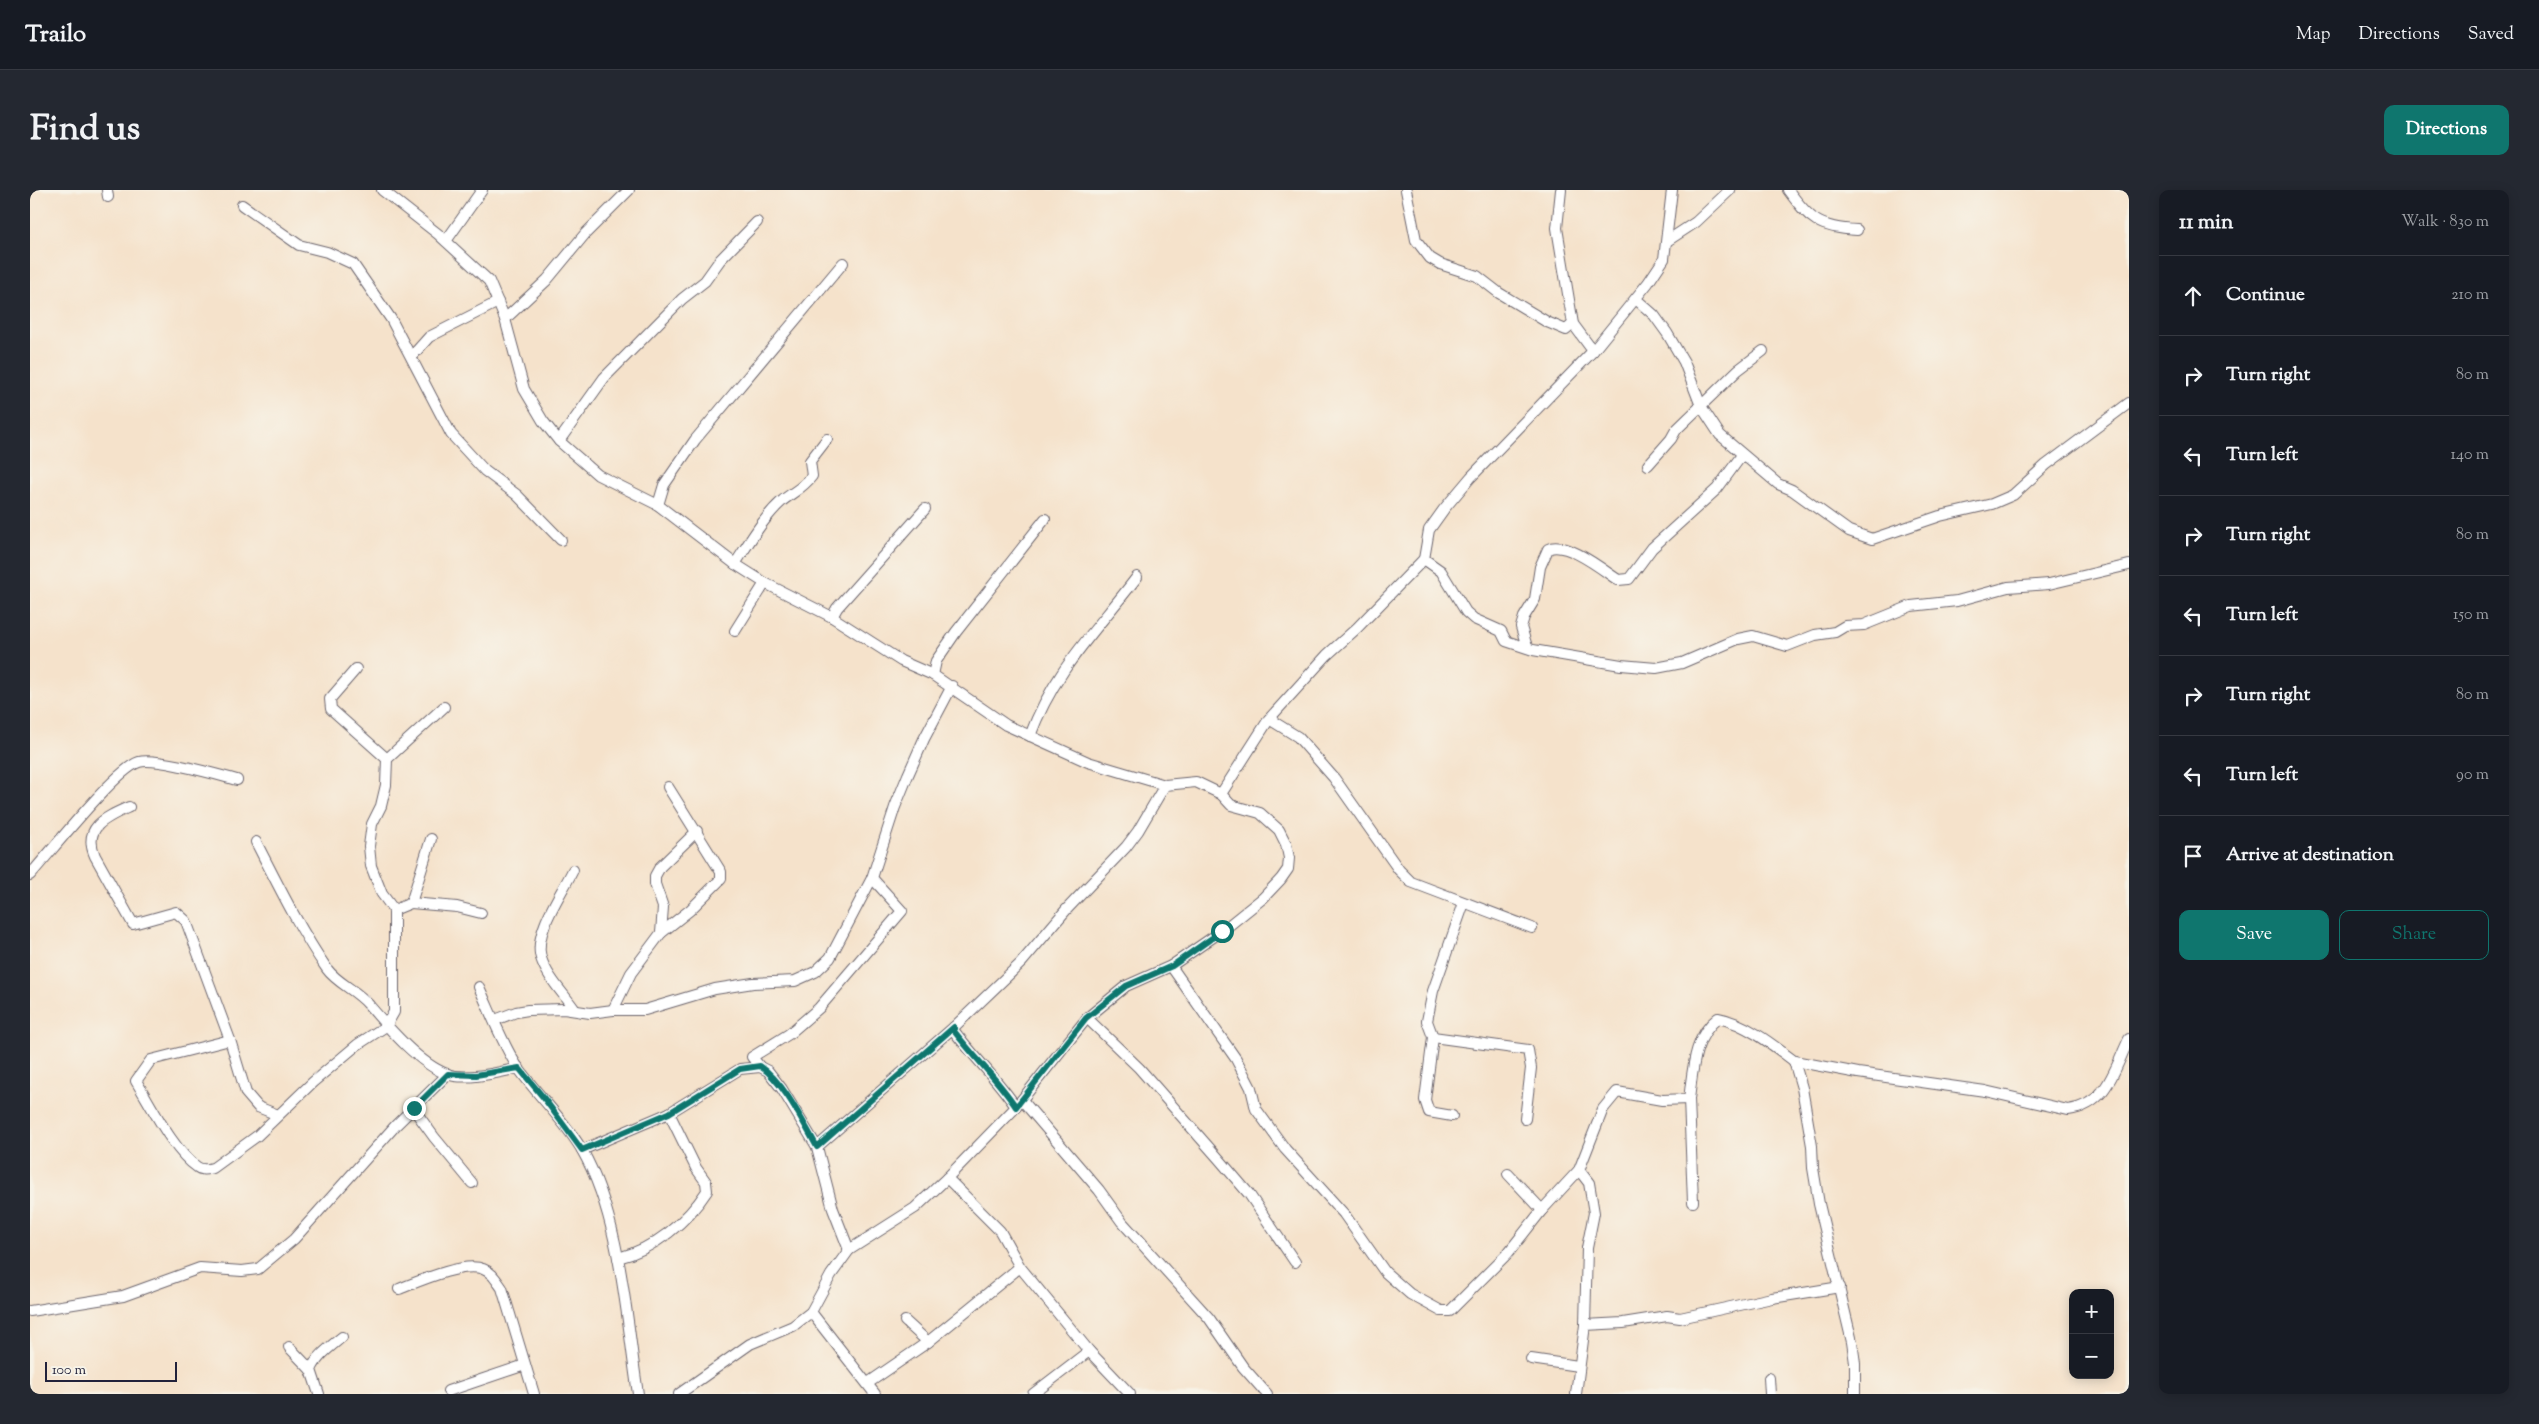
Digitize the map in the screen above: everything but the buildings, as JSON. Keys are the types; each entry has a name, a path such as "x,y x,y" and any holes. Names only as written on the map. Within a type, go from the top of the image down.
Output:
{"street":[{"path":"382,190 446,241 489,281 505,319 524,389 543,421 559,441 598,475 658,505 735,564 765,583 832,617 901,661 934,675 1006,725 1088,762 1164,785 1196,782 1221,794 1231,805 1260,813 1279,830 1286,844 1288,869 1263,898 1222,931 1172,966 1126,986 1086,1018 1019,1103 947,1178 915,1208 849,1250 831,1275 811,1312 793,1326 750,1344 679,1394"},
{"path":"446,241 482,190"},
{"path":"505,319 547,280 585,234 629,190"},
{"path":"1406,190 1416,240 1430,258 1440,264 1477,276 1499,294 1546,322 1566,330 1573,324"},
{"path":"1561,190 1557,228 1573,324 1593,351"},
{"path":"1221,794 1269,719 1327,655 1357,628 1424,559 1429,530 1444,509 1471,478 1593,351 1636,300 1664,259 1672,190"},
{"path":"1667,241 1696,222 1730,190"},
{"path":"1788,190 1805,213 1822,224 1831,228 1857,230"},
{"path":"242,205 299,245 327,252 353,264 391,319 412,356 451,434 485,471 517,495 561,540"},
{"path":"559,441 604,378 682,298 705,282 720,260 757,222"},
{"path":"658,505 664,485 695,440 842,263"},
{"path":"1636,300 1654,314 1668,333 1684,362 1700,406 1720,435 1742,455 1755,462 1778,484 1792,490 1849,531 1872,539 1940,516 1992,504 2013,494 2046,464 2129,403"},
{"path":"412,356 430,337 498,302"},
{"path":"1648,465 1671,439 1676,430 1700,406 1738,370 1763,351"},
{"path":"735,564 750,540 782,501 804,487 812,476 810,461 827,440"},
{"path":"1527,647 1521,628 1524,617 1535,599 1540,567 1548,549 1562,548 1592,561 1618,580 1629,579 1652,548 1717,488 1742,455"},
{"path":"832,617 837,608 925,510"},
{"path":"934,675 936,661 956,632 1045,519"},
{"path":"1424,559 1441,571 1470,615 1501,631 1506,640 1527,647 1641,668 1682,663 1738,639 1753,636 1787,646 1815,635 1835,632 1845,626 1864,626 1911,606 1957,600 2008,587 2049,584 2129,565"},
{"path":"1030,736 1041,706 1057,680 1096,625 1137,577"},
{"path":"735,631 765,583"},
{"path":"356,669 330,699 331,709 387,759"},
{"path":"495,1020 522,1011 575,1010 600,1013 613,1010 646,1010 715,989 805,979 830,958 872,878 902,791 924,739 952,686"},
{"path":"230,1040 151,1060 136,1081 172,1140 197,1167 204,1170 212,1168 231,1156 257,1136 278,1115 358,1046 386,1026 394,1012 394,910 382,894 371,866 369,846 372,824 381,806 386,785 387,759 444,708"},
{"path":"1269,719 1298,737 1334,778 1399,870 1411,882 1464,904 1532,928"},
{"path":"30,875 119,775 139,762 181,767 237,780"},
{"path":"817,1147 954,1027 1021,963 1066,910 1126,847 1164,785"},
{"path":"613,1010 631,972 661,933 690,910 721,879 721,872 668,787"},
{"path":"129,806 103,819 94,831 91,847 133,924 176,912 186,921 230,1040 246,1093 258,1107 278,1115"},
{"path":"661,933 663,907 655,884 655,876 660,867 697,831"},
{"path":"411,903 432,839"},
{"path":"256,842 328,971 366,1001 386,1026 416,1054 448,1074 476,1075 519,1068"},
{"path":"573,870 539,938 541,957 546,968 575,1010"},
{"path":"849,1250 833,1209 817,1147 782,1089 768,1071 760,1066 752,1057 789,1034 819,1008 902,911 872,878"},
{"path":"394,910 411,903 449,906 481,912"},
{"path":"1452,1116 1429,1112 1425,1100 1433,1037 1427,1021 1433,990 1464,904"},
{"path":"1172,966 1236,1059 1251,1088 1256,1109 1300,1167 1344,1214 1385,1272 1410,1294 1441,1311 1450,1311 1508,1253 1542,1210 1579,1170 1603,1109 1617,1092 1662,1100 1690,1098"},
{"path":"479,987 519,1068 582,1150 603,1204 618,1258 638,1394"},
{"path":"1086,1018 1139,1068 1249,1194 1295,1262"},
{"path":"1693,1202 1690,1098 1698,1047 1704,1032 1718,1018 1727,1020 1761,1038 1794,1061 1858,1073 1985,1091 2068,1110 2079,1108 2094,1101 2107,1087 2129,1039"},
{"path":"954,1027 954,1031 982,1066 1019,1103 1099,1190 1122,1222 1209,1318 1243,1367 1267,1394"},
{"path":"1433,1037 1528,1050 1531,1068 1525,1119"},
{"path":"1794,1061 1802,1088 1819,1204 1840,1287 1854,1356 1855,1394"},
{"path":"582,1150 669,1113 740,1069 760,1066"},
{"path":"30,1311 123,1296 200,1268 242,1271 258,1269 294,1239 414,1108 448,1074"},
{"path":"414,1108 434,1137 472,1182"},
{"path":"618,1258 637,1253 661,1239 683,1220 707,1191 706,1182 696,1168 669,1113"},
{"path":"1576,1394 1584,1324 1587,1248 1594,1213 1589,1183 1579,1170"},
{"path":"1508,1174 1542,1210"},
{"path":"947,1178 1000,1231 1020,1267 1090,1351 1130,1394"},
{"path":"399,1289 459,1269 474,1266 492,1275 502,1288 534,1394"},
{"path":"868,1383 928,1342 1020,1267"},
{"path":"1584,1324 1623,1323 1667,1316 1680,1318 1772,1298 1840,1287"},
{"path":"811,1312 875,1394"},
{"path":"905,1321 928,1342"},
{"path":"311,1370 324,1352 342,1337"},
{"path":"289,1347 311,1370 319,1394"},
{"path":"1033,1394 1090,1351"},
{"path":"1531,1359 1578,1366"},
{"path":"448,1390 525,1365"},
{"path":"1769,1378 1770,1394"}],"route":[{"path":"414,1108 448,1074 495,1074 519,1068 582,1150 669,1113 740,1069 760,1066 768,1071 782,1089 817,1147 954,1027 954,1031 982,1066 1004,1089 1016,1107 1086,1018 1126,986 1172,966 1222,931"}]}
